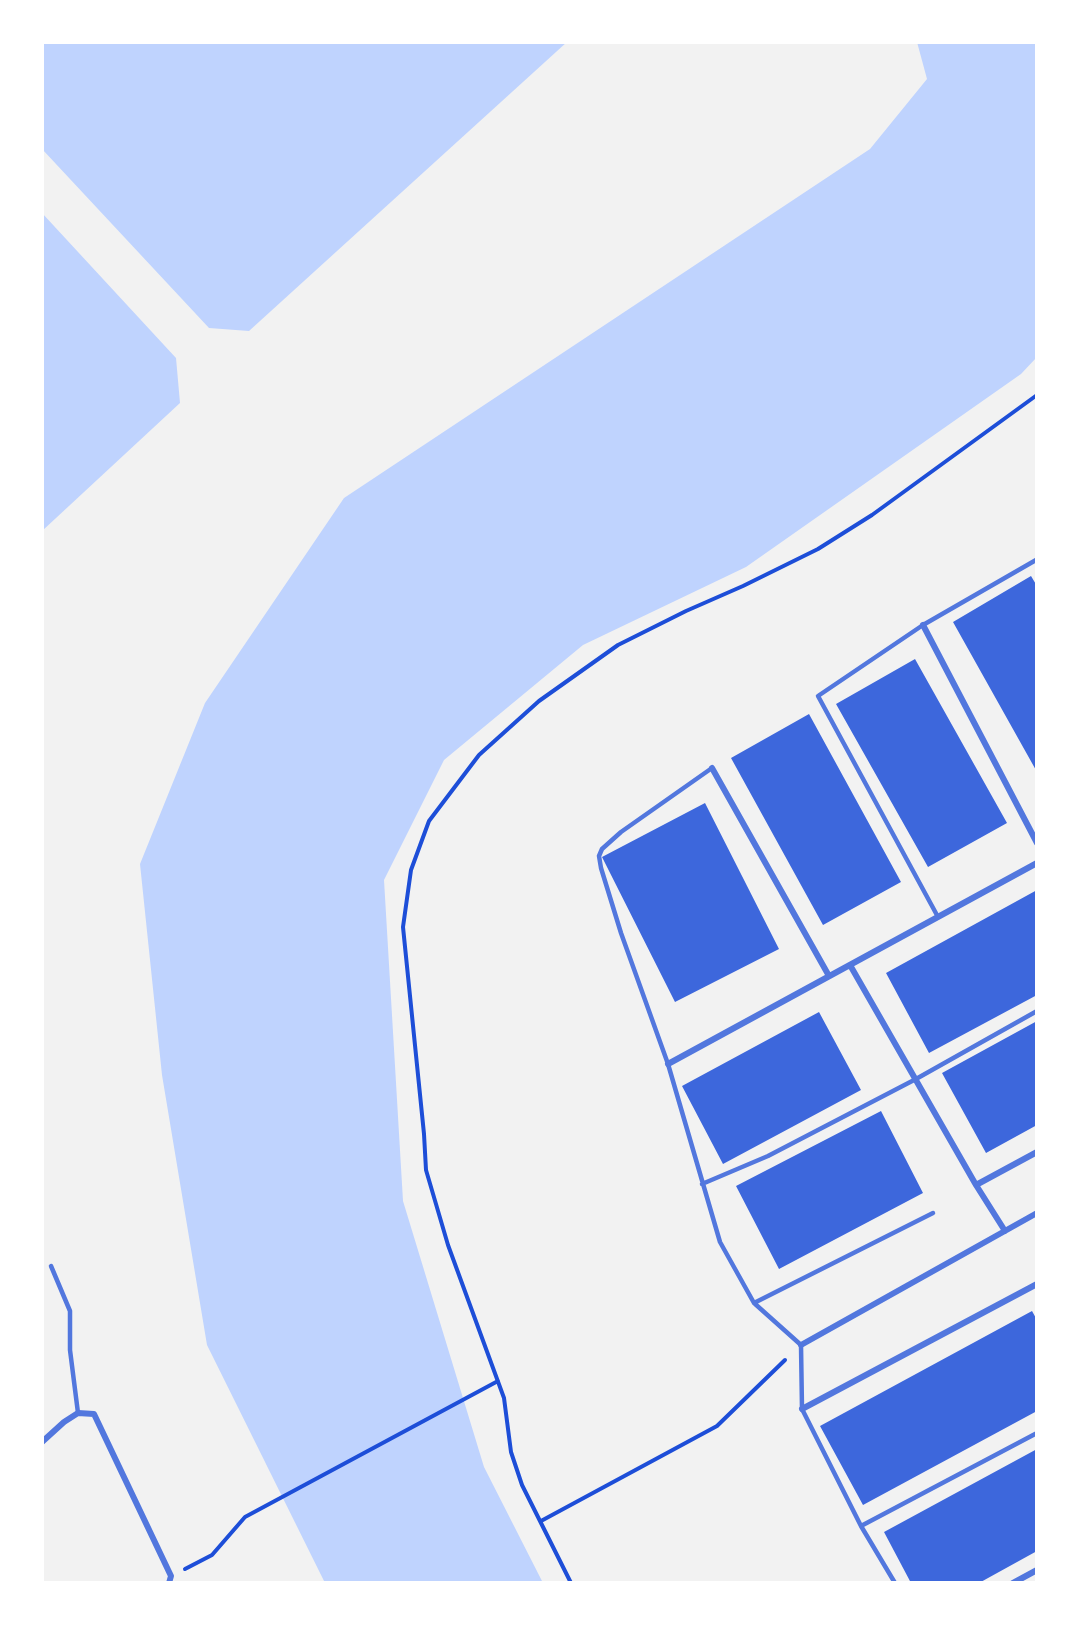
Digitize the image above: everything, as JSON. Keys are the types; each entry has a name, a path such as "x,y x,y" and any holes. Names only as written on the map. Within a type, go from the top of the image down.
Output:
{"street":[{"path":"923,625 1037,843"},
{"path":"712,768 829,976"},
{"path":"668,1064 1037,863"},
{"path":"850,965 976,1185 1005,1230"},
{"path":"976,1185 1037,1152"},
{"path":"801,1345 1037,1214"},
{"path":"802,1409 1037,1284"},
{"path":"42,1442 78,1413 94,1414 170,1580"},
{"path":"1013,1583 1037,1570"}],"lane":[{"path":"938,917 818,696 923,625 1036,560 1037,562"},
{"path":"712,768 621,832 602,849 599,856 601,868 621,933 668,1064 720,1242 754,1304 801,1345 802,1409 861,1526 895,1583"},
{"path":"702,1184 768,1156 1037,1011"},
{"path":"754,1304 933,1213"},
{"path":"51,1266 70,1311 70,1350 78,1413"},
{"path":"861,1526 1037,1433"}],"path":[{"path":"572,1583 522,1485 511,1452 504,1398 448,1245 426,1170 403,927 411,870 429,821 479,755 539,701 609,651 686,611 818,549 872,515 1037,395"},
{"path":"541,1521 717,1426 801,1345"},
{"path":"170,1580 212,1556 245,1517 498,1381"}],"water":[{"path":"42,42 567,42 249,331 209,328 42,149"},
{"path":"917,42 1037,42 1037,357 1021,374 746,567 583,645 444,760 384,880 403,1201 484,1467 543,1583 325,1583 207,1345 162,1075 140,864 205,703 344,498 870,149 927,79"},
{"path":"42,213 176,358 180,403 42,531"}],"building":[{"path":"1031,576 1037,586 1037,772 953,622"},
{"path":"915,659 1007,823 928,867 836,704"},
{"path":"809,714 901,882 823,925 731,758"},
{"path":"705,803 779,949 675,1002 602,857"},
{"path":"1037,890 1037,995 929,1053 886,973"},
{"path":"819,1012 861,1090 723,1164 682,1086"},
{"path":"1037,1021 1037,1125 986,1153 942,1073"},
{"path":"881,1111 923,1193 779,1269 736,1186"},
{"path":"1032,1311 1037,1320 1037,1411 863,1505 820,1426"},
{"path":"1037,1449 1037,1551 979,1583 911,1583 884,1532"}]}
